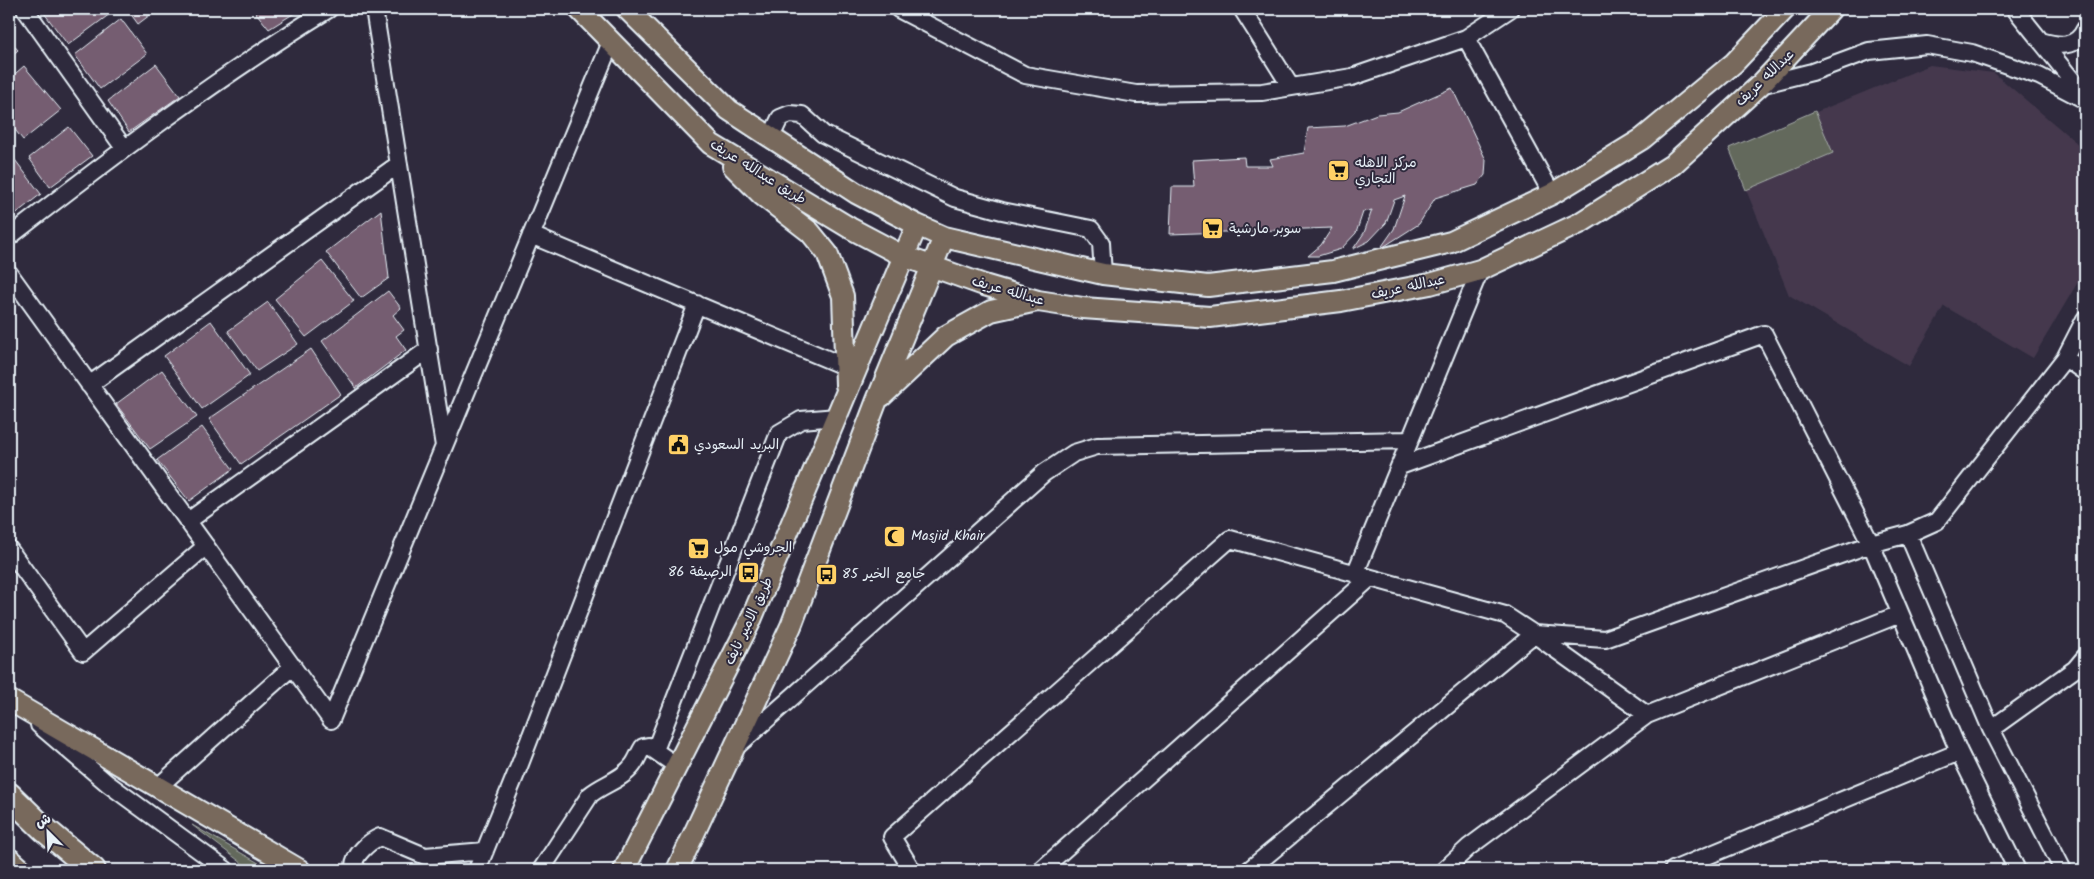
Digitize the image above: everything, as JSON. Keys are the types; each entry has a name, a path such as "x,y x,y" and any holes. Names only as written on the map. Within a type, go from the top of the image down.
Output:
{"highway":[{"path":"9,795 44,829 93,870"},
{"path":"9,861 19,870"}],"main road":[{"path":"579,9 611,42"},
{"path":"627,9 729,110 856,193 917,225 944,237 1103,274 1208,286 1333,271 1451,242 1552,194 1642,139 1734,63 1785,9"},
{"name":"عبدالله عريف","path":"903,256 1038,301 1083,308 1210,317 1341,301 1430,284 1480,270 1580,223 1672,165 1760,85 1831,9"},
{"name":"طريق عبدالله عريف","path":"611,42 710,144 850,228 903,256"},
{"path":"710,144 762,195 810,232 827,253 843,296 846,394"},
{"name":"طريق الامير نايف","path":"624,870 750,622 917,225"},
{"path":"677,870 792,626 877,400 944,237"},
{"path":"877,400 946,336 991,311 1038,301"},
{"path":"9,700 300,870"}],"street":[{"path":"25,9 124,148"},
{"path":"9,238 124,148 256,54 329,9"},
{"path":"374,9 444,446"},
{"path":"898,9 1025,75 1136,94 1262,92 1352,77 1466,38 1510,9"},
{"path":"1242,9 1291,88"},
{"path":"2015,9 2085,98"},
{"path":"2041,41 2057,46 2071,44 2083,35 2085,29"},
{"path":"1466,38 1552,194"},
{"path":"9,273 331,720 611,42"},
{"path":"1760,85 1812,72 1869,51 1927,44 1972,53 2039,76 2085,98"},
{"path":"771,137 780,118 790,114 802,115 824,134 955,198 1002,212 1091,229 1101,243 1103,274"},
{"path":"89,385 399,164"},
{"path":"532,235 846,367"},
{"path":"1041,870 1362,576 1410,440 1480,270"},
{"path":"476,870 520,764 697,304"},
{"path":"1249,870 1534,634 1605,639 1871,544 1908,534 1938,521 2064,358 2085,319"},
{"path":"1400,466 1764,334 1871,544 1959,752 2017,870"},
{"path":"188,521 429,349"},
{"path":"2064,358 2085,372"},
{"path":"654,750 779,433 801,420 837,417"},
{"path":"736,747 1044,474 1074,453 1097,446 1410,440"},
{"path":"1908,534 1992,729 2063,870"},
{"path":"912,870 892,837 1230,539 1505,615 1647,715"},
{"path":"9,549 84,652 206,546"},
{"path":"1444,870 1469,847 1647,715 1900,614"},
{"path":"1992,729 2075,669 2085,657"},
{"path":"158,787 293,666"},
{"path":"9,700 107,783 226,870"},
{"path":"541,870 590,795 598,788 619,778 634,765 643,747 648,746 677,766"},
{"path":"1673,870 1959,752"},
{"path":"358,870 354,867 355,858 373,840 380,836 425,856 485,850"}],"shaded area":[{"path":"1930,65 1994,73 2085,150 2085,270 2033,358 1944,306 1909,366 1789,295 1729,148"}],"green space":[{"path":"1815,111 1833,153 1746,190 1729,148"},
{"path":"192,825 271,870 251,870"}],"building":[{"path":"41,9 113,9 114,11 68,45"},
{"path":"127,9 158,9 138,24"},
{"path":"253,9 301,9 269,29"},
{"path":"121,19 147,54 100,89 75,55"},
{"path":"9,40 18,50 9,58"},
{"path":"156,64 180,96 129,132 108,101"},
{"path":"24,66 61,110 23,140 9,122 9,79"},
{"name":"مركز الاهله التجاري","path":"1452,88 1486,160 1485,175 1477,185 1435,198 1419,224 1380,249 1394,229 1405,196 1394,200 1386,223 1369,241 1353,249 1364,233 1372,210 1363,212 1356,233 1341,249 1318,256 1308,256 1321,245 1332,228 1170,234 1172,187 1194,187 1192,160 1244,157 1245,166 1273,166 1270,159 1304,153 1308,128 1345,126 1377,114 1398,112"},
{"path":"69,127 92,156 50,187 29,158"},
{"path":"9,152 41,194 9,219"},
{"path":"381,210 389,278 361,298 326,252"},
{"path":"322,261 354,301 306,337 275,299"},
{"path":"388,291 401,308 393,315 404,330 396,336 406,350 356,388 322,341"},
{"path":"268,302 298,344 257,371 228,331"},
{"path":"211,321 250,375 202,409 164,356"},
{"path":"311,349 341,394 241,464 209,419"},
{"path":"162,370 197,417 150,449 116,404"},
{"path":"202,427 233,469 189,501 157,460"}],"place":[{"name":"مركز الاهله التجاري","path":"1339,171"},
{"name":"سوبر مارشية","path":"1213,229"},
{"name":"البريد السعودي","path":"678,445"},
{"name":"Masjid Khair","path":"895,536"},
{"name":"الجروشي مول","path":"698,548"},
{"name":"الرصيفة 86","path":"748,572"},
{"name":"جامع الخير 85","path":"826,574"}]}
